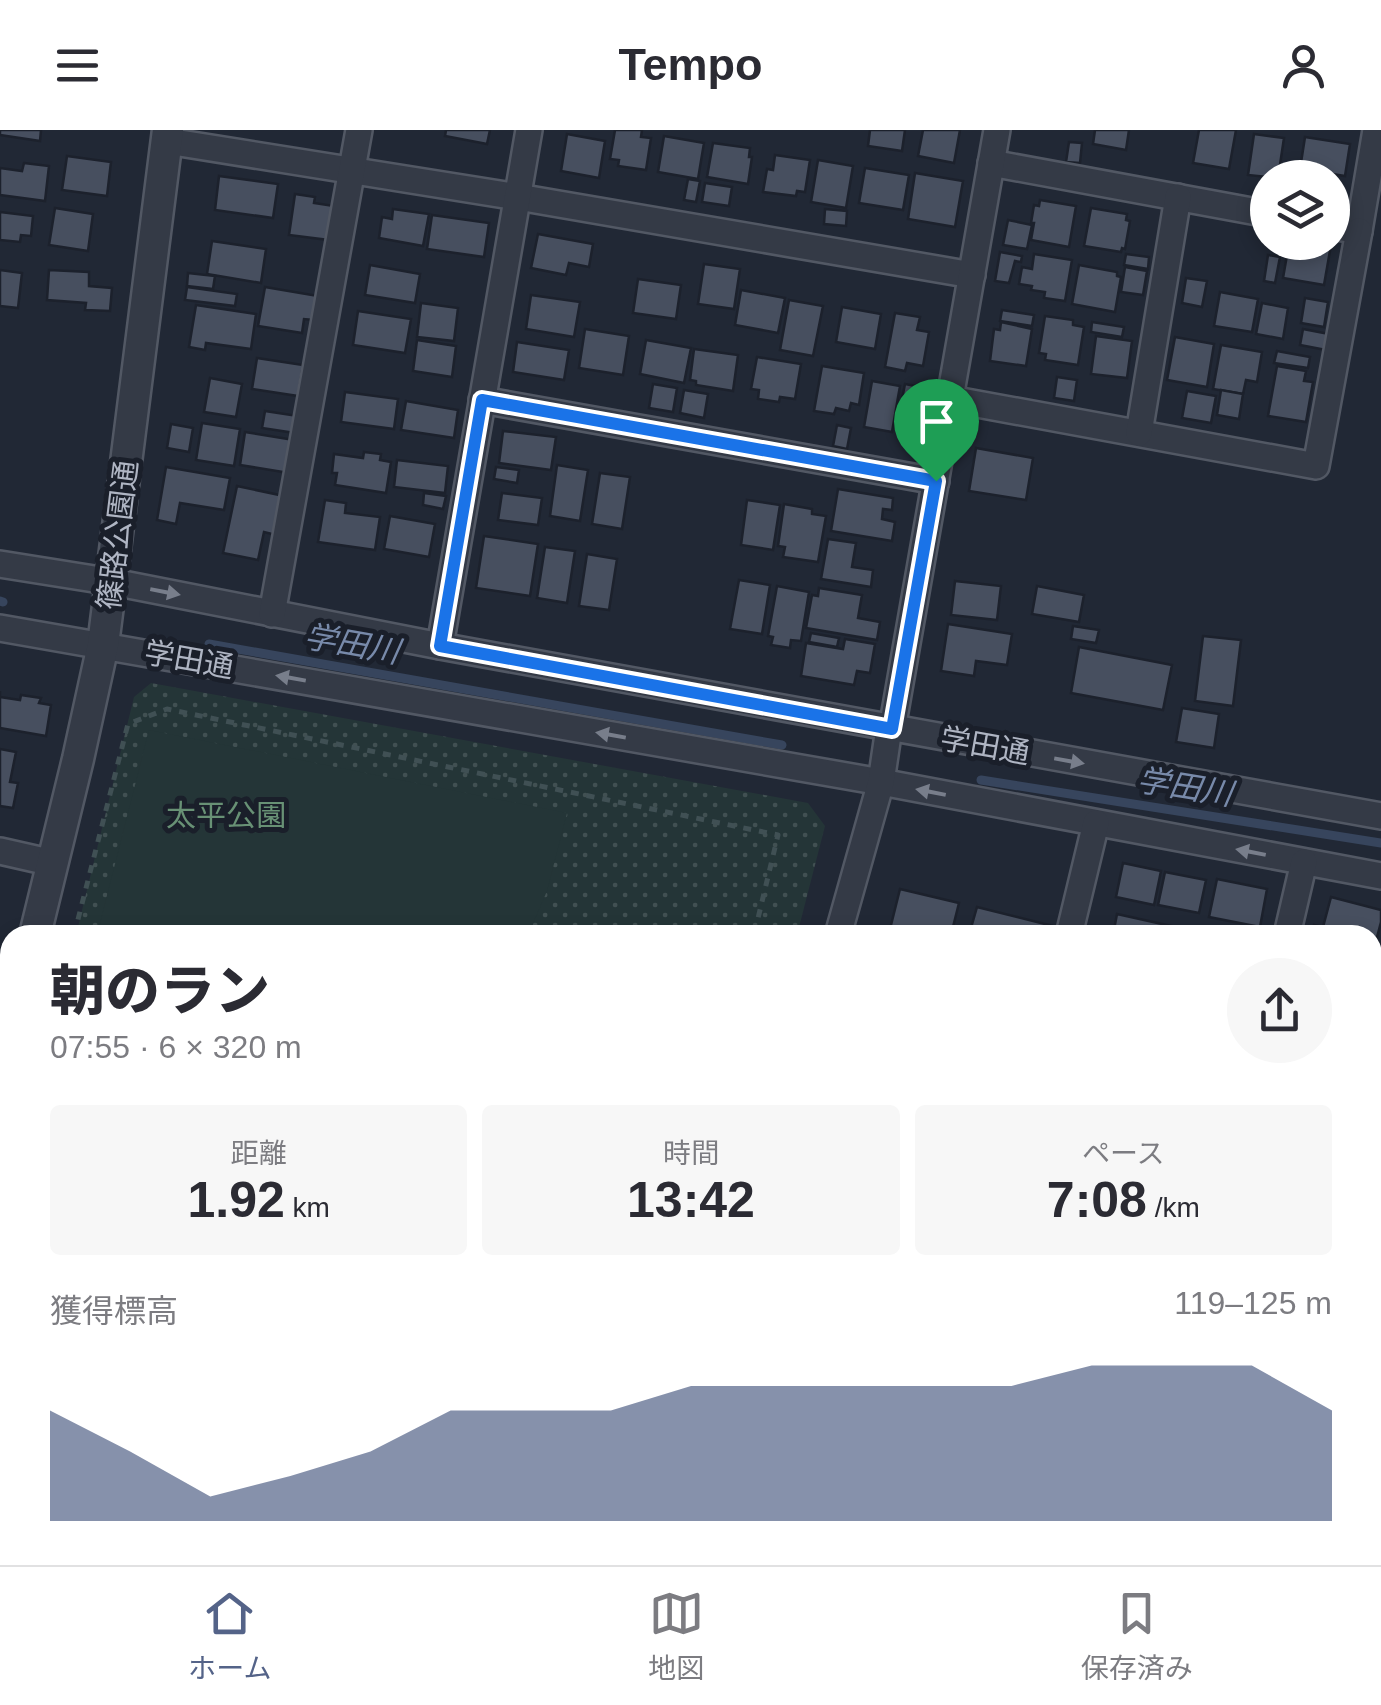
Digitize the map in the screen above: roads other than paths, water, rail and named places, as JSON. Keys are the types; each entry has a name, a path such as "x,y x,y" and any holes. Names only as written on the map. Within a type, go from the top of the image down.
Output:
{"street":[{"path":"272,614 359,130"},
{"path":"440,646 529,130"},
{"path":"841,925 882,782 997,130"},
{"path":"950,399 1316,466 1376,130"},
{"path":"167,136 972,275"},
{"name":"篠路公園通","path":"38,925 103,645 167,136"},
{"path":"991,164 1250,211"},
{"path":"1138,434 1178,197"},
{"path":"1350,229 1359,230"},
{"path":"482,400 936,481"},
{"name":"学田通","path":"0,564 1381,816"},
{"name":"学田通","path":"0,628 882,782 1381,876"},
{"path":"1072,925 1096,823"},
{"path":"0,851 53,863"},
{"path":"1289,925 1304,862"}],"waterway":[{"name":"学田川","path":"209,644 782,745"},
{"name":"学田川","path":"981,780 1381,843"}],"park label":[{"name":"太平公園","path":"226,816"}]}
